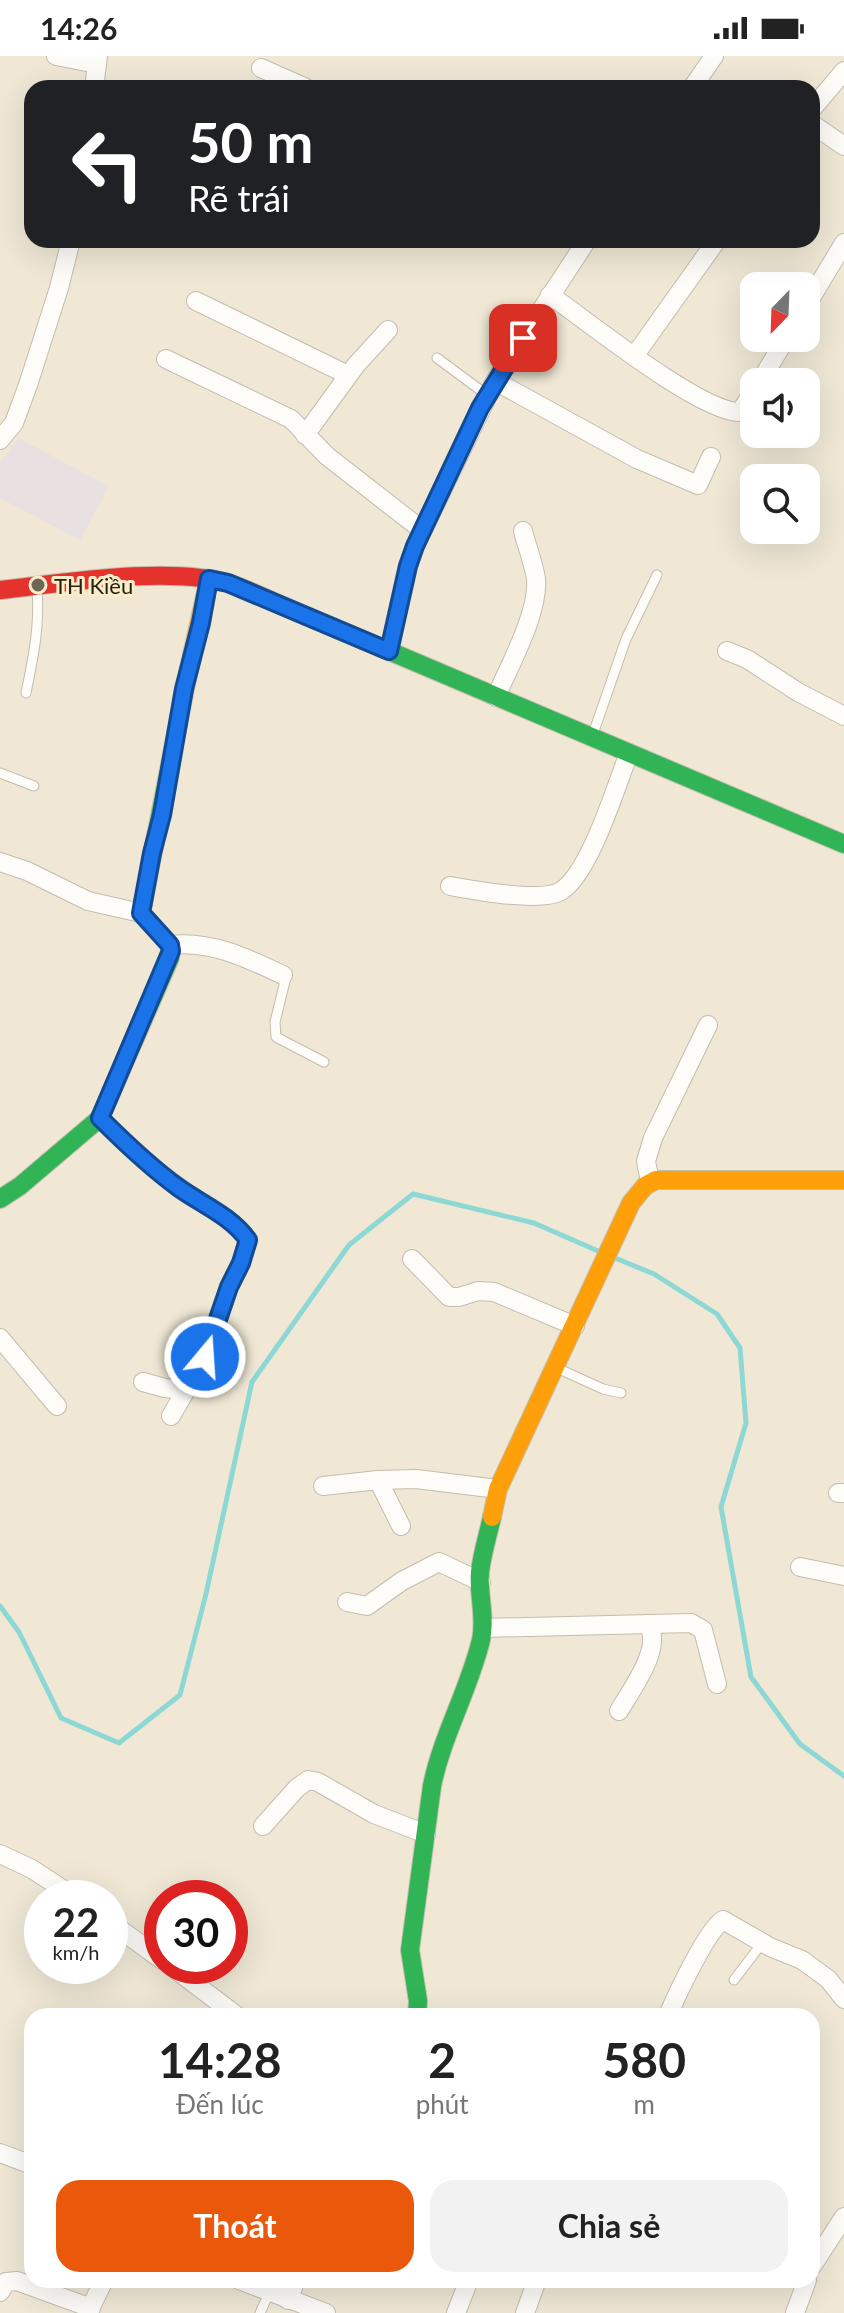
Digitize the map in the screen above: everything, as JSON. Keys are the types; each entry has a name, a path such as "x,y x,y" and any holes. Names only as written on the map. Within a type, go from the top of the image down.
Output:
{"street":[{"path":"56,56 98,60 95,80"},
{"path":"698,80 714,56"},
{"path":"261,68 288,80"},
{"path":"820,100 844,71"},
{"path":"820,130 844,146"},
{"path":"820,283 844,243"},
{"path":"0,440 14,423 28,385 69,248"},
{"path":"389,651 408,566 422,530 491,388 582,248"},
{"path":"635,355 711,248"},
{"path":"550,295 671,382 732,412 740,412"},
{"path":"196,301 348,375"},
{"path":"305,435 348,375 388,330"},
{"path":"166,359 291,419 343,469 422,530"},
{"path":"491,388 698,485 711,457"},
{"path":"496,697 534,598 536,581 523,531"},
{"path":"0,590 158,577 228,583 844,844"},
{"path":"141,913 184,689 209,579"},
{"path":"727,651 747,659 798,692 844,716"},
{"path":"450,886 519,895 550,895 561,891 585,861 629,753"},
{"path":"0,862 27,871 88,901 141,913 170,945 170,958 100,1118 20,1186 0,1199"},
{"path":"170,945 204,944 259,963 283,975"},
{"path":"650,1182 646,1161 653,1138 708,1025"},
{"path":"100,1118 133,1151 180,1188 237,1225 248,1240 205,1357 171,1416"},
{"path":"418,2008 410,1950 436,1765 461,1704 483,1628 481,1582 485,1543 498,1489 622,1222 637,1193 650,1182 844,1180"},
{"path":"412,1259 449,1297 478,1291 494,1292 575,1326"},
{"path":"2,1345 57,1406"},
{"path":"143,1382 186,1390"},
{"path":"323,1486 416,1479 498,1489"},
{"path":"378,1480 401,1526"},
{"path":"347,1602 367,1606 402,1581 439,1562 481,1582"},
{"path":"800,1567 844,1576"},
{"path":"483,1628 691,1623 703,1630 717,1684"},
{"path":"619,1711 652,1650 654,1638 647,1624"},
{"path":"263,1826 308,1780 318,1782 374,1814 426,1834"},
{"path":"0,1854 49,1880"},
{"path":"671,2008 718,1922 723,1920 802,1960 828,1979 844,1999"},
{"path":"194,1984 226,2008"},
{"path":"0,2153 24,2162"},
{"path":"820,2254 844,2217"},
{"path":"0,2292 6,2282 24,2284"},
{"path":"34,2288 89,2310 100,2288"},
{"path":"257,2288 326,2313"},
{"path":"288,2300 293,2288"},
{"path":"456,2313 466,2288"},
{"path":"525,2313 534,2288"},
{"path":"795,2313 804,2288"}],"lane":[{"path":"437,358 491,388"},
{"path":"591,737 626,639 657,575"},
{"path":"26,693 39,614 36,587"},
{"path":"0,773 34,786"},
{"path":"283,975 286,977 275,1022 276,1037 324,1062"},
{"path":"555,1367 603,1389 621,1393"},
{"path":"734,1980 763,1942"},
{"path":"260,2313 269,2293"}],"building":[{"path":"18,438 109,486 80,540 0,498 0,463"}],"waterway":[{"path":"0,1606 19,1632 61,1718 119,1743 180,1695 206,1594 252,1382 349,1245 413,1194 534,1223 598,1251"},
{"path":"615,1258 654,1274 717,1314 740,1348 746,1423 721,1507 751,1677 800,1744 844,1776"}],"traffic: fast":[{"path":"297,612 844,844"},
{"path":"0,1199 20,1186 100,1118 170,958 170,945 141,913 187,678"},
{"path":"418,2008 410,1950 432,1786 481,1640 480,1572 492,1517"}],"traffic: slow":[{"path":"187,678 209,579"},
{"path":"492,1517 498,1489 631,1203 645,1186 656,1180 844,1180"}],"traffic: jam":[{"path":"0,590 84,580 176,576 228,583 297,612"}],"place":[{"name":"TH Kiều","path":"38,585"}],"route":[{"path":"205,1357 248,1240 237,1225 180,1188 133,1151 100,1118 170,958 170,945 141,913 184,689 209,579 228,583 389,651 415,546 480,408 523,338"}]}
